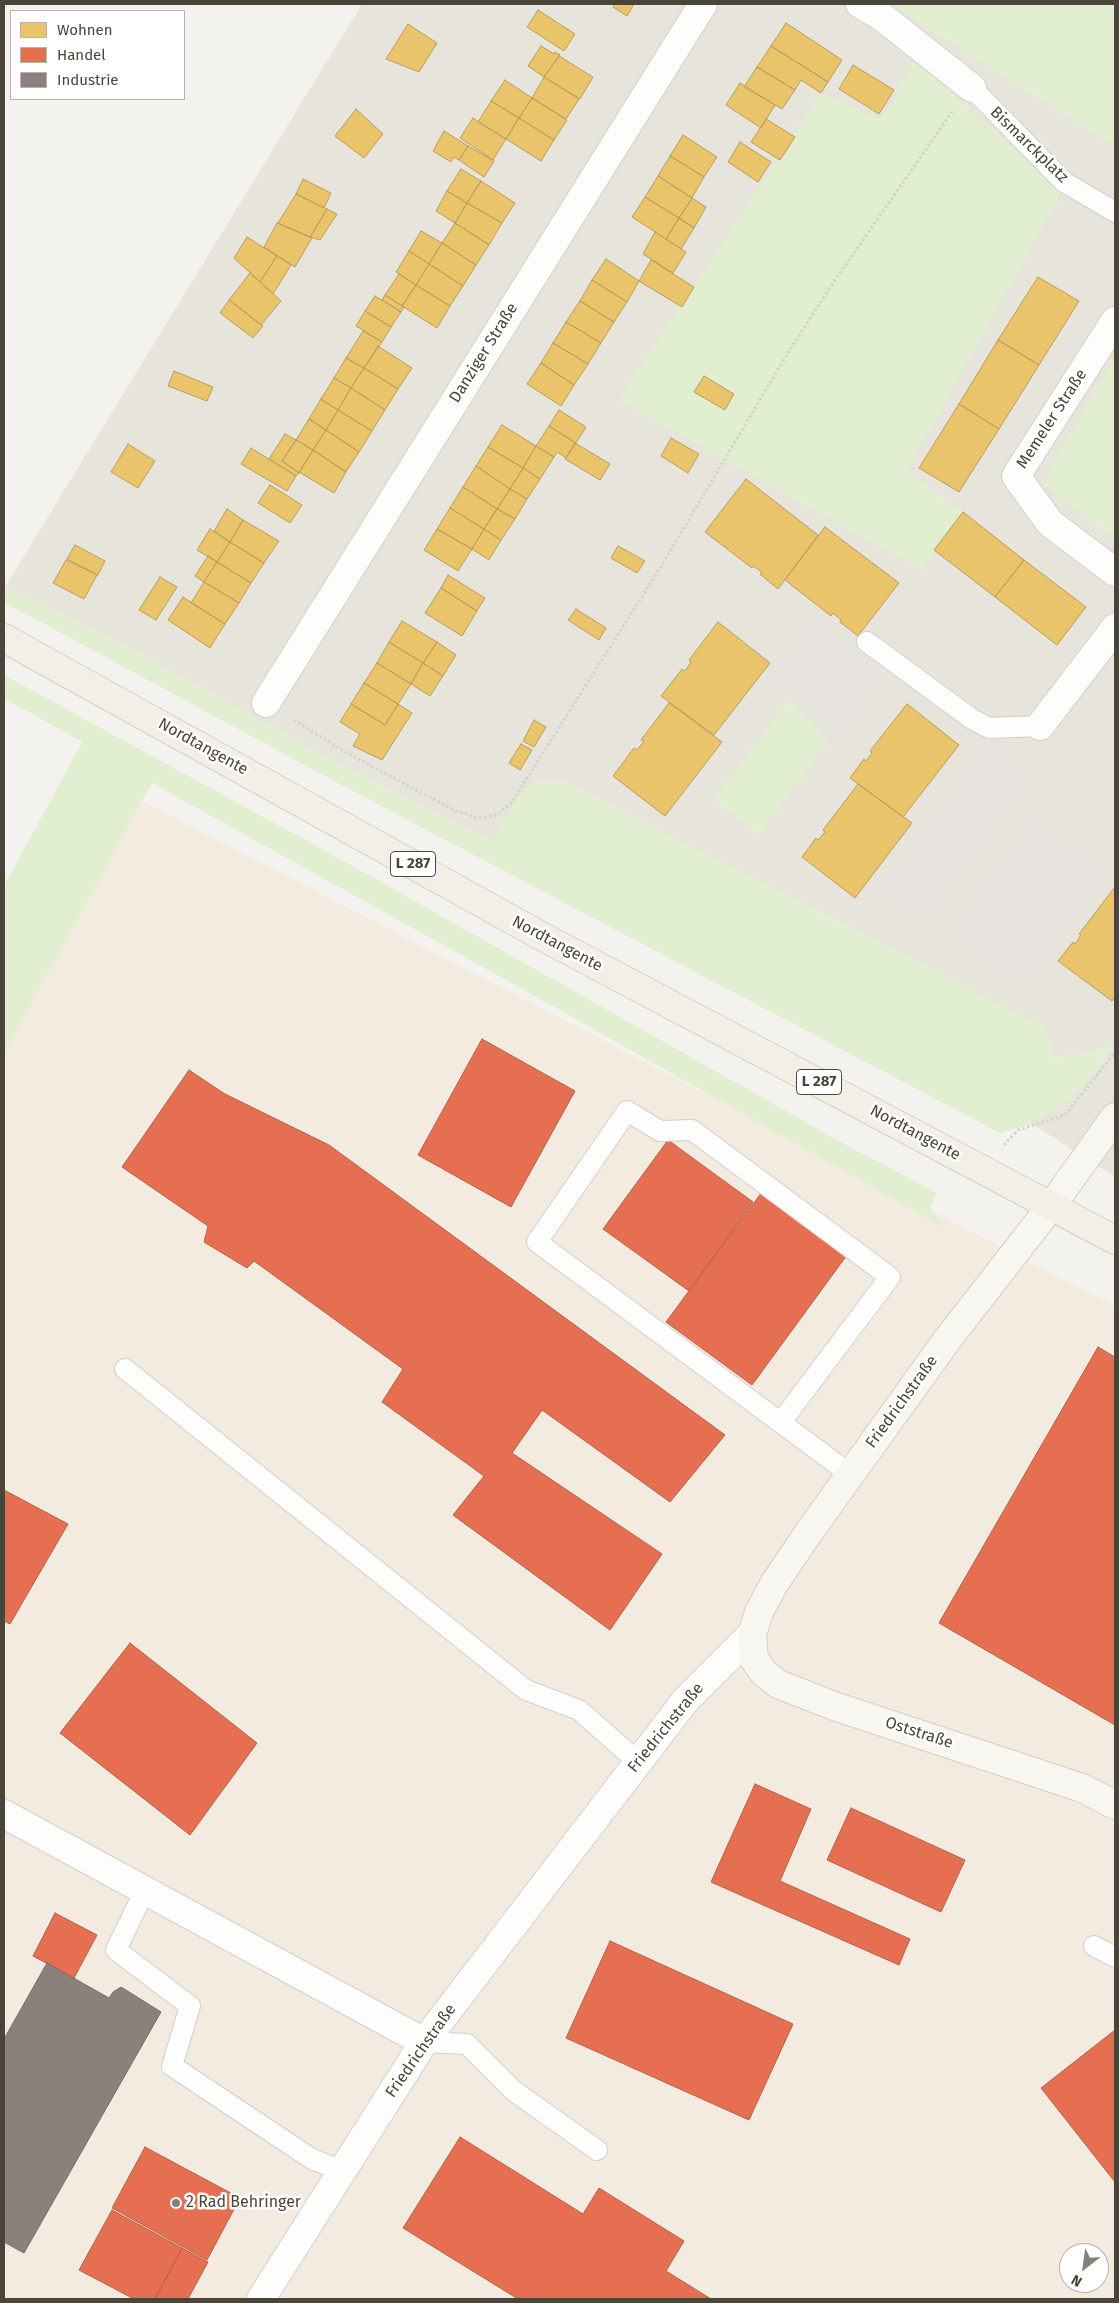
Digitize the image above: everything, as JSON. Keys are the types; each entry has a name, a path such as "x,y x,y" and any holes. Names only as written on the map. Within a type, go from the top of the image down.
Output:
{"main road":[{"name":"Nordtangente","path":"4,638 543,937 1115,1240"}],"street":[{"name":"Danziger Straße","path":"266,703 703,4"},
{"path":"860,4 881,16 972,88"},
{"name":"Memeler Straße","path":"1115,321 1016,476 1050,523 1115,572"},
{"path":"1040,726 1115,628"},
{"name":"Friedrichstraße","path":"261,2299 424,2042 685,1701 752,1634 759,1612 774,1584 850,1474 947,1340 1052,1205 1115,1117"},
{"name":"Oststraße","path":"752,1634 754,1659 764,1673 778,1684 834,1706 1082,1788 1115,1805"},
{"path":"4,1814 424,2042"}],"lane":[{"name":"Bismarckplatz","path":"972,88 1064,182 1115,212"},
{"path":"867,642 972,719 989,728 1040,726"},
{"path":"782,1422 890,1277 692,1130 660,1131 627,1111 537,1242 850,1474"},
{"path":"125,1369 526,1690 579,1710 638,1762"},
{"path":"145,1890 116,1950 190,2006 172,2066 312,2159 342,2171"},
{"path":"1094,1946 1115,1957"},
{"path":"424,2042 467,2044 514,2091 597,2150"}],"path":[{"path":"266,703 348,753 456,811 479,818 497,815 512,802 657,573 786,356 928,146 972,88"},
{"path":"981,1168 1018,1130 1065,1115 1115,1053"}],"shaded area":[{"path":"362,4 1115,4 1115,1177 1023,1118 326,757 138,653 5,587"},
{"path":"814,618 886,677 843,734 772,671"},
{"path":"983,746 1031,780 926,925 878,890"},
{"path":"142,801 1115,1306 1115,2299 4,2299 4,1054"},
{"path":"1031,815 1110,872 1025,989 946,932"}],"green space":[{"path":"891,4 1115,4 1115,135 1110,143"},
{"path":"915,60 1062,192 906,472 963,512 922,570 619,400 821,93 881,120"},
{"path":"1115,358 1115,538 1042,483"},
{"path":"4,586 138,653 326,757 491,841 519,795 533,782 564,781 1042,1026 1051,1044 1052,1059 1115,1046 1085,1085 1062,1105 1028,1125 1000,1133 332,780 4,602"},
{"path":"4,675 351,865 848,1146 937,1193 930,1208 943,1227 558,1009 152,783 4,1054 4,886 82,742 4,698"},
{"path":"789,701 828,741 759,835 714,799"}],"building: Wohnen":[{"path":"615,4 634,4 627,16 613,7"},
{"path":"538,10 575,34 564,51 527,27"},
{"path":"786,23 842,60 828,82 771,46"},
{"path":"408,24 437,43 419,72 386,59"},
{"path":"541,46 554,54 555,52 560,55 544,77 528,66"},
{"path":"771,46 828,82 821,93 801,80 795,90 757,67"},
{"path":"559,56 593,77 580,99 544,77"},
{"path":"853,65 894,90 879,114 839,89"},
{"path":"757,67 795,90 782,109 744,87"},
{"path":"544,77 579,99 566,119 532,98"},
{"path":"505,80 532,98 519,118 491,101"},
{"path":"740,83 775,105 761,128 726,105"},
{"path":"532,98 567,120 554,140 519,118"},
{"path":"491,101 519,118 506,139 478,122"},
{"path":"356,109 383,134 364,158 335,136"},
{"path":"473,118 506,139 493,160 460,138"},
{"path":"519,118 554,140 541,161 506,139"},
{"path":"766,119 795,137 780,160 751,142"},
{"path":"444,131 468,146 459,160 454,157 451,162 433,151"},
{"path":"683,135 717,157 704,177 670,156"},
{"path":"740,142 771,162 758,182 728,162"},
{"path":"468,146 494,161 484,177 459,160"},
{"path":"670,156 704,177 692,198 658,176"},
{"path":"461,169 481,181 467,203 447,191"},
{"path":"658,176 692,198 679,218 645,197"},
{"path":"303,179 331,193 324,208 296,194"},
{"path":"481,181 515,203 502,223 467,203"},
{"path":"447,191 467,203 455,223 436,211"},
{"path":"296,194 327,209 310,237 278,223"},
{"path":"645,197 679,218 666,239 632,217"},
{"path":"692,198 706,207 694,228 679,218"},
{"path":"467,203 502,223 489,245 455,223"},
{"path":"327,209 337,214 320,240 310,237"},
{"path":"679,218 694,228 681,249 666,239"},
{"path":"277,223 312,238 295,267 264,247"},
{"path":"455,223 489,245 476,265 442,243"},
{"path":"421,231 442,243 429,264 409,251"},
{"path":"655,232 686,252 673,273 643,254"},
{"path":"247,237 277,256 260,282 234,258"},
{"path":"442,243 476,265 463,286 429,264"},
{"path":"409,251 429,264 416,285 396,272"},
{"path":"277,256 291,265 273,294 260,282"},
{"path":"606,259 639,281 627,302 592,280"},
{"path":"651,260 694,287 682,307 639,281"},
{"path":"429,264 463,286 450,306 416,285"},
{"path":"250,273 281,301 261,325 229,300"},
{"path":"399,274 416,285 402,306 385,295"},
{"path":"1038,277 1079,301 1039,365 998,340"},
{"path":"592,280 627,302 614,322 580,301"},
{"path":"416,285 450,306 437,328 402,306"},
{"path":"385,295 404,307 401,312 382,300"},
{"path":"375,296 401,312 391,327 365,311"},
{"path":"229,300 263,326 253,338 220,313"},
{"path":"580,301 614,322 601,343 566,322"},
{"path":"365,311 391,327 382,342 356,326"},
{"path":"566,322 601,343 588,364 553,343"},
{"path":"363,331 382,342 364,368 346,358"},
{"path":"998,340 1039,365 999,429 959,404"},
{"path":"553,343 588,364 574,385 541,363"},
{"path":"378,346 412,368 398,389 364,368"},
{"path":"346,358 364,368 351,388 334,378"},
{"path":"541,363 574,385 561,406 527,384"},
{"path":"364,368 398,389 385,410 351,388"},
{"path":"174,371 213,387 207,401 168,386"},
{"path":"704,376 734,394 725,410 694,392"},
{"path":"334,378 351,388 338,410 321,399"},
{"path":"351,388 385,410 372,431 338,410"},
{"path":"321,399 338,410 326,430 309,419"},
{"path":"959,404 999,429 959,492 919,468"},
{"path":"338,410 372,431 359,452 326,430"},
{"path":"559,410 586,427 576,443 549,426"},
{"path":"309,419 326,430 313,450 296,440"},
{"path":"502,425 536,446 523,468 488,447"},
{"path":"549,426 576,443 566,458 557,452 554,457 536,446"},
{"path":"326,430 359,452 346,472 313,450"},
{"path":"285,434 296,440 282,461 299,473 296,476 269,459"},
{"path":"671,438 699,454 688,473 661,456"},
{"path":"296,440 313,450 299,473 282,461"},
{"path":"575,443 610,464 600,480 565,459"},
{"path":"128,444 155,461 138,488 111,472"},
{"path":"536,446 554,457 540,479 523,468"},
{"path":"488,447 523,468 510,489 476,466"},
{"path":"251,448 296,476 287,491 241,464"},
{"path":"313,450 346,472 334,493 299,472"},
{"path":"476,466 510,489 497,509 463,487"},
{"path":"523,468 540,479 527,499 510,489"},
{"path":"746,479 818,535 778,589 760,574 762,572 753,566 752,568 705,532"},
{"path":"270,485 302,505 290,523 258,503"},
{"path":"463,487 497,509 484,529 450,508"},
{"path":"510,489 527,499 515,519 497,509"},
{"path":"450,508 484,529 472,549 437,529"},
{"path":"227,509 243,520 230,542 214,531"},
{"path":"497,509 515,519 501,540 484,529"},
{"path":"963,512 1024,560 995,597 934,550"},
{"path":"243,520 279,541 264,563 230,542"},
{"path":"825,527 899,583 858,636 840,622 841,620 833,613 831,616 785,580"},
{"path":"210,529 230,542 217,562 197,550"},
{"path":"437,529 472,549 458,571 424,550"},
{"path":"484,529 501,540 489,560 472,549"},
{"path":"230,542 264,563 251,583 217,562"},
{"path":"75,545 105,561 98,575 67,559"},
{"path":"618,546 645,561 637,573 611,558"},
{"path":"208,556 217,562 204,582 195,576"},
{"path":"66,560 97,575 84,599 53,583"},
{"path":"1024,560 1086,607 1057,645 995,597"},
{"path":"217,562 251,583 239,603 204,582"},
{"path":"448,575 485,598 477,611 441,588"},
{"path":"160,577 177,587 156,620 139,610"},
{"path":"204,582 239,603 225,624 191,603"},
{"path":"441,588 477,611 462,636 425,613"},
{"path":"183,597 225,624 210,648 168,620"},
{"path":"576,609 606,628 599,640 568,620"},
{"path":"402,621 437,642 423,663 389,642"},
{"path":"718,622 770,663 714,735 661,696 682,669 685,671 691,662 689,660"},
{"path":"389,642 423,663 411,684 377,663"},
{"path":"437,642 456,655 443,676 423,663"},
{"path":"377,663 411,684 398,704 364,683"},
{"path":"423,663 443,676 430,696 411,684"},
{"path":"364,683 398,704 385,725 351,704"},
{"path":"669,703 722,742 665,816 613,776 634,748 637,750 644,741 641,740"},
{"path":"351,704 385,725 398,704 412,713 382,760 353,746 360,734 340,722"},
{"path":"907,704 959,745 903,817 850,778 864,759 866,761 872,753 870,751"},
{"path":"534,720 546,727 534,747 523,741"},
{"path":"521,744 532,750 520,770 509,763"},
{"path":"858,784 912,823 855,898 802,857 816,838 818,840 825,832 823,830"},
{"path":"1115,887 1115,997 1112,1001 1058,961 1073,942 1075,944 1081,935 1079,934"}],"building: Handel":[{"path":"482,1039 575,1091 511,1207 418,1155"},
{"path":"189,1070 225,1094 329,1145 725,1435 670,1502 542,1410 512,1453 662,1554 610,1630 453,1515 484,1476 382,1402 403,1369 254,1261 247,1268 204,1242 208,1226 122,1167"},
{"path":"668,1140 753,1202 689,1291 603,1229"},
{"path":"762,1192 847,1255 752,1385 666,1322"},
{"path":"1098,1347 1115,1357 1115,1725 939,1623"},
{"path":"4,1490 68,1524 10,1624 4,1621"},
{"path":"130,1643 257,1743 190,1835 60,1733"},
{"path":"755,1784 811,1809 780,1881 910,1939 899,1965 711,1882"},
{"path":"851,1808 965,1860 941,1912 827,1860"},
{"path":"55,1913 97,1935 74,1978 33,1956"},
{"path":"610,1941 793,2024 749,2120 566,2038"},
{"path":"1115,2030 1115,2182 1041,2088"},
{"path":"460,2137 583,2214 599,2188 684,2241 666,2271 711,2299 518,2299 403,2228"},
{"name":"2 Rad Behringer","path":"145,2147 240,2198 207,2260 112,2208"},
{"path":"112,2210 182,2248 155,2299 134,2299 79,2270"},
{"path":"182,2248 208,2262 188,2299 155,2299"}],"building: Industrie":[{"path":"47,1963 109,1998 113,1992 121,1987 161,2012 24,2253 4,2242 4,2039"}],"place":[{"name":"2 Rad Behringer","path":"176,2203"}]}
